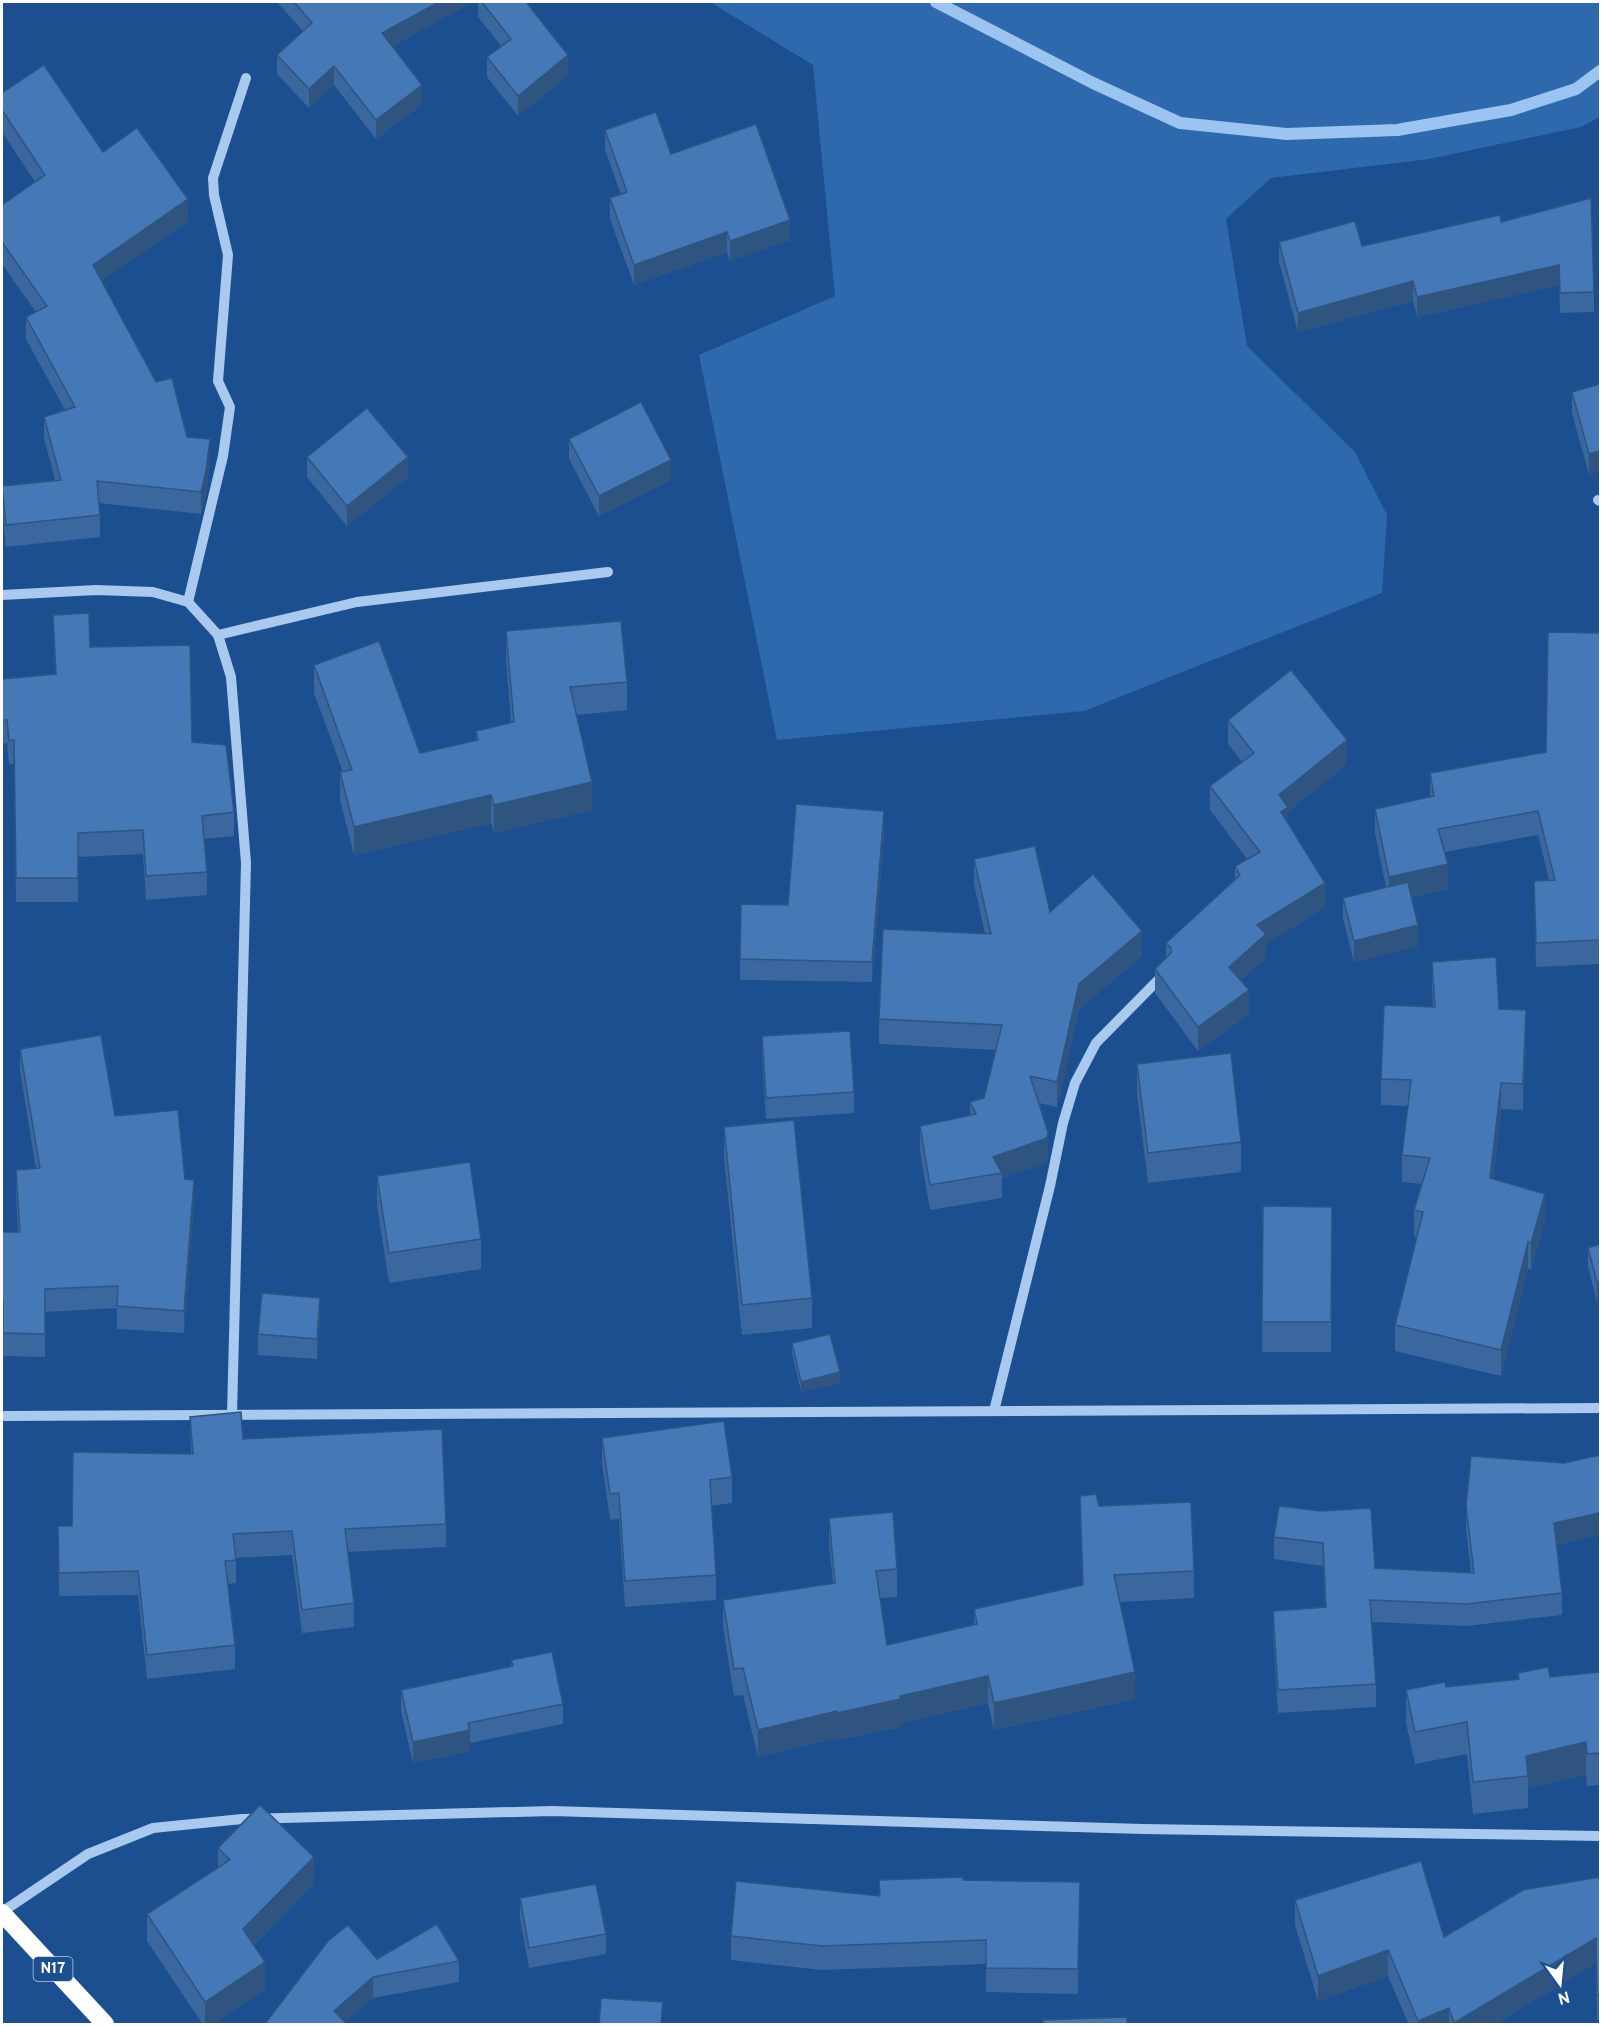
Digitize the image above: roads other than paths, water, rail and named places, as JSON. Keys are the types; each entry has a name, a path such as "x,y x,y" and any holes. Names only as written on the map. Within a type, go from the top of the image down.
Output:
{"highway":[{"name":"N17","path":"2,1913 105,2025"}],"street":[{"path":"188,602 223,456 230,407 219,381 228,255 214,195 213,178 246,78"},
{"path":"218,635 357,602 608,572"},
{"path":"2,595 96,590 153,592 188,602 218,635 231,677 246,863 232,1414"},
{"path":"994,1411 1050,1186 1063,1124 1075,1083 1096,1043 1164,974"},
{"path":"2,1416 1600,1408"},
{"path":"2,1913 88,1854 153,1828 242,1819 552,1811 1143,1829 1600,1836"}],"waterway":[{"path":"936,2 1093,83 1180,123 1286,134 1397,130 1511,110 1576,89 1600,71"}]}
